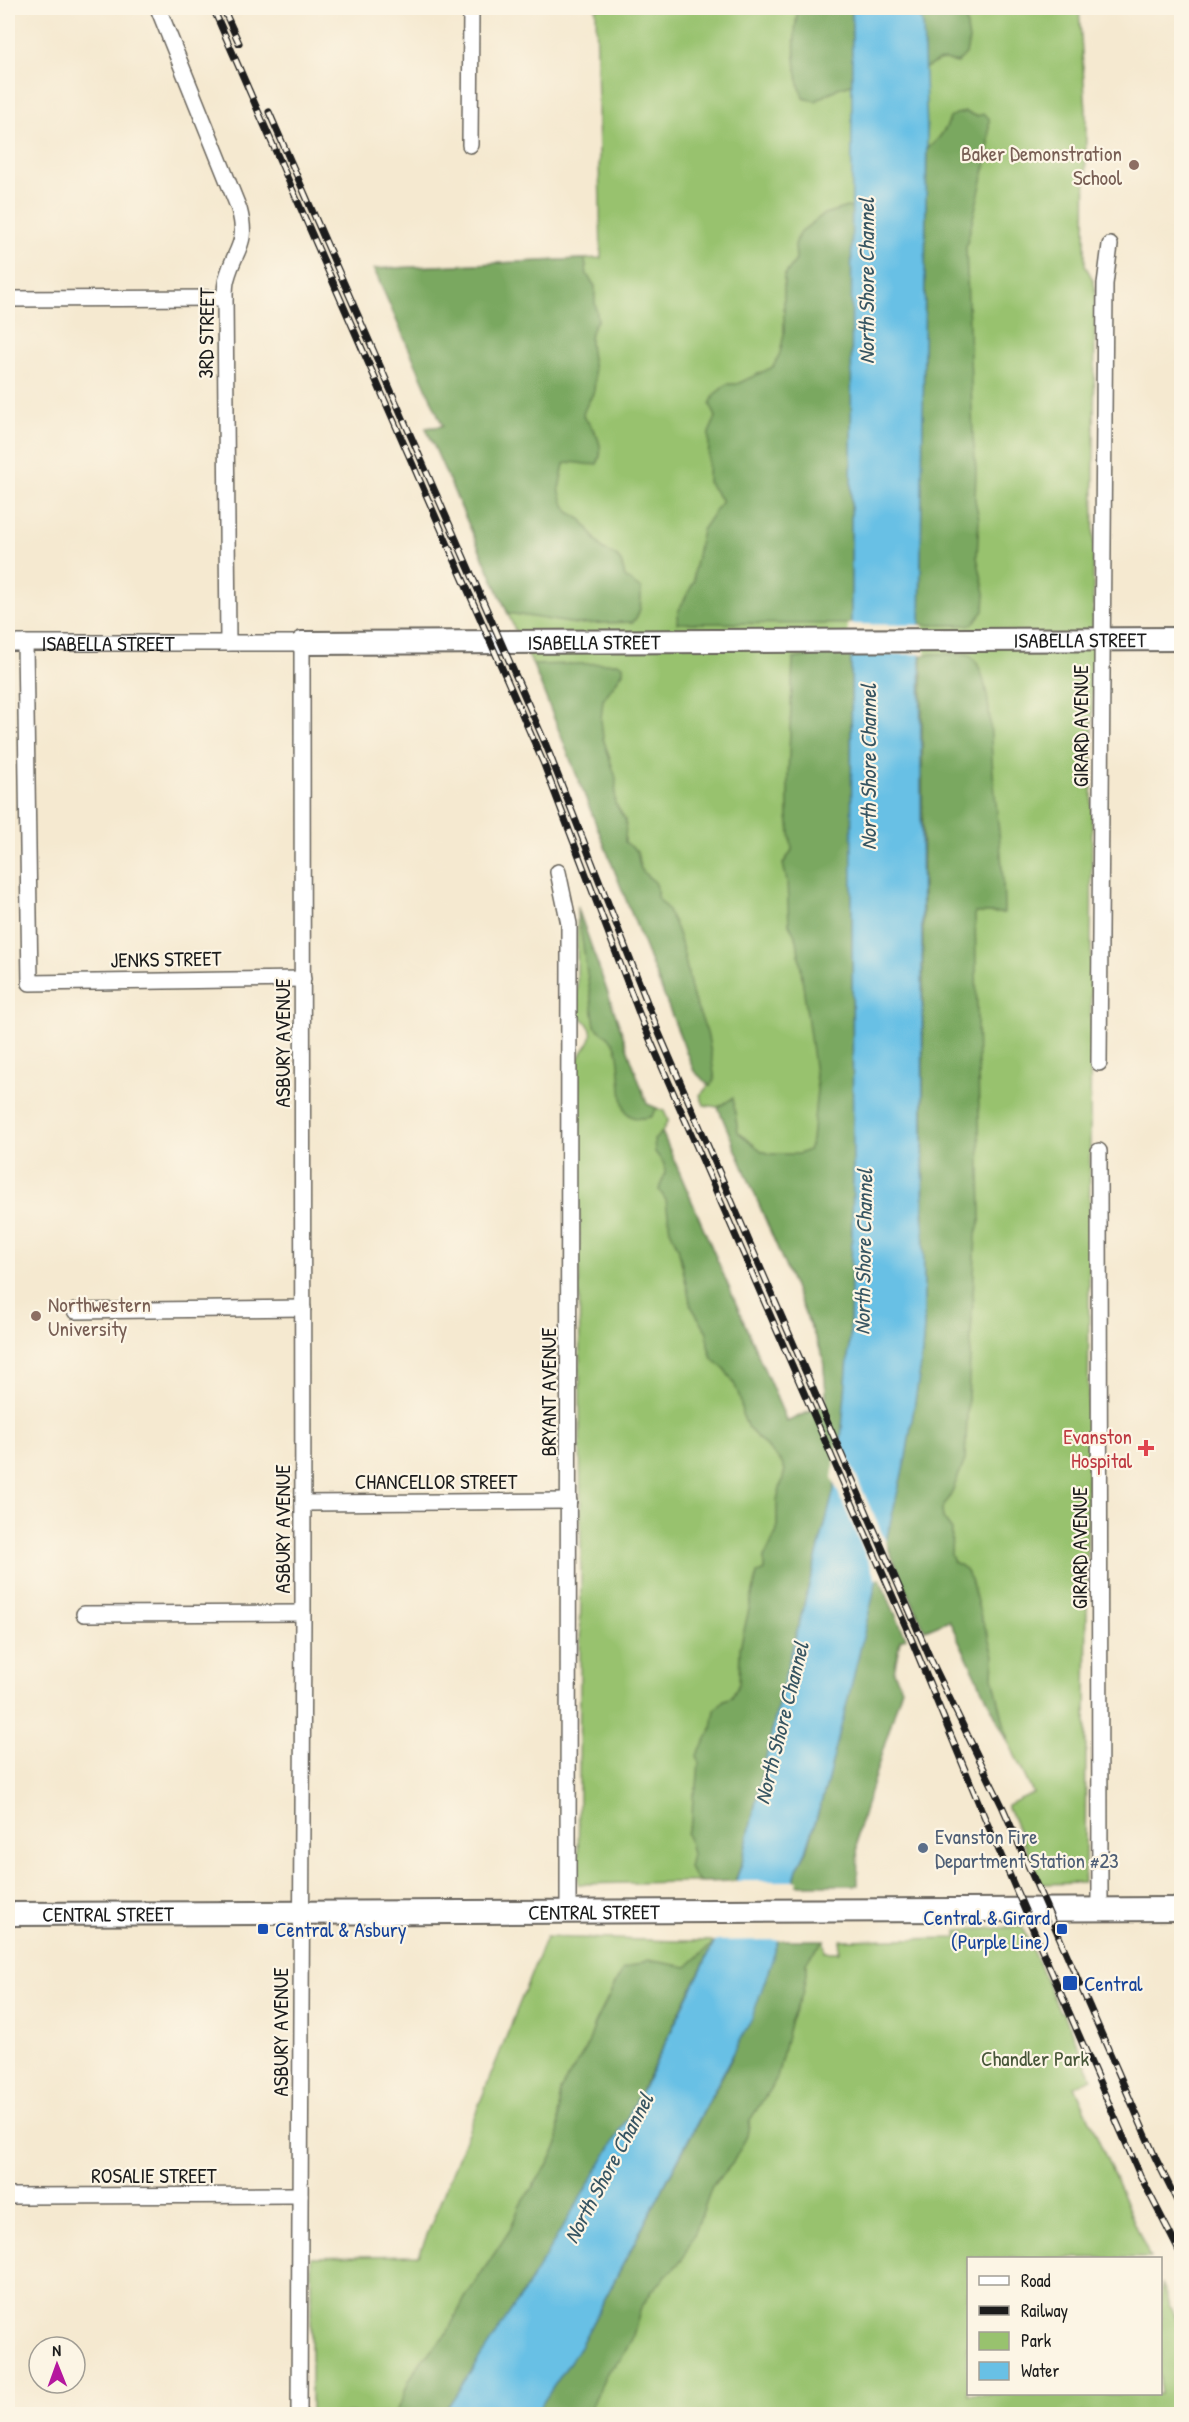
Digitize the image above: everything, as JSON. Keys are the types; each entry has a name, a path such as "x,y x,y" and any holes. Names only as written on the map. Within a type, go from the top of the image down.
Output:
{"main road":[{"name":"ISABELLA STREET","path":"302,643 1182,639"},
{"name":"CENTRAL STREET","path":"8,1914 1182,1909"}],"street":[{"name":"3RD STREET","path":"158,8 244,225 242,245 227,278 225,298 228,643"},
{"path":"470,145 471,8"},
{"name":"GIRARD AVENUE","path":"1099,1063 1105,284 1110,245"},
{"path":"8,299 225,298"},
{"name":"ISABELLA STREET","path":"8,643 302,643"},
{"name":"JENKS STREET","path":"25,643 30,982 303,979"},
{"name":"ASBURY AVENUE","path":"299,2415 303,1612 302,643"},
{"name":"BRYANT AVENUE","path":"558,872 568,924 568,1912"},
{"name":"GIRARD AVENUE","path":"1099,1151 1100,1909"},
{"path":"75,1311 303,1308"},
{"name":"CHANCELLOR STREET","path":"303,1503 569,1501"},
{"path":"84,1614 303,1612"},
{"name":"ROSALIE STREET","path":"8,2196 300,2195"}],"green space":[{"path":"596,8 1079,8 1086,111 1085,264 1095,289 1087,1676 1085,1874 1083,1883 1041,1884 1007,1805 1033,1793 949,1620 925,1630 841,1442 735,1881 578,1884 581,1570 578,1058 590,1040 591,1030 577,1014 577,906 647,1104 664,1111 668,1120 662,1132 787,1422 827,1403 823,1356 718,1107 704,1105 700,1095 710,1085 694,1071 533,665 515,630 426,428 443,426 374,269 601,258"},
{"path":"798,8 852,8 852,84 838,88 816,101 803,98 797,76 795,30"},
{"path":"918,8 964,8 969,40 966,54 957,63 938,61 924,69 923,26"},
{"path":"965,112 976,116 984,114 989,118 989,152 966,247 976,470 975,500 979,519 977,557 985,593 984,611 972,625 920,625 927,148 941,135 950,118"},
{"path":"847,207 852,208 851,624 677,623 678,612 694,581 702,530 722,501 708,482 709,433 716,417 710,404 715,394 727,384 737,384 773,367 780,353 784,334 784,276 796,260 795,245 799,233 824,214"},
{"path":"585,259 587,275 595,286 598,320 590,335 594,390 583,416 595,432 601,451 597,464 573,462 564,464 559,489 570,513 582,520 603,550 616,556 621,562 625,577 641,589 641,602 633,622 576,624 508,613 426,428 443,426 374,269"},
{"path":"922,654 968,654 973,657 981,672 989,709 1002,860 1004,913 975,913 981,1218 976,1235 965,1460 949,1499 942,1509 943,1518 952,1530 951,1555 954,1562 962,1566 971,1579 989,1637 994,1656 993,1677 1009,1744 949,1620 925,1630 885,1541 906,1457 921,1364 924,1327"},
{"path":"815,655 851,655 853,1182 850,1336 841,1441 834,1490 781,1692 742,1863 735,1881 701,1882 693,1876 689,1867 692,1854 687,1833 692,1819 693,1796 697,1786 699,1763 697,1755 712,1728 715,1710 724,1700 732,1697 739,1683 740,1648 757,1574 764,1570 764,1558 777,1531 777,1500 785,1470 781,1462 748,1428 734,1383 725,1370 712,1358 707,1332 691,1306 678,1247 670,1230 666,1200 659,1190 665,1173 664,1164 655,1152 654,1140 662,1132 787,1422 827,1404 823,1356 718,1107 733,1098 738,1132 762,1151 771,1154 799,1154 808,1150 812,1140 817,1089 797,940 789,924 787,881 783,864 792,850 788,816 788,776 793,659"},
{"path":"617,663 623,665 623,672 603,700 601,719 603,738 616,778 615,803 626,821 625,842 637,851 641,868 657,886 657,897 672,918 677,930 693,998 708,1039 715,1079 710,1086 694,1071 533,665"},
{"path":"577,906 647,1104 657,1108 651,1117 636,1118 628,1114 622,1100 619,1060 615,1045 595,1026"},
{"path":"879,1578 906,1638 900,1640 894,1672 902,1688 857,1834 858,1885 793,1885 797,1869 807,1851 826,1787 876,1580"},
{"name":"Chandler Park","path":"1022,1927 1092,2078 1075,2086 1150,2257 967,2257 967,2395 1162,2395 1162,2285 1181,2331 1181,2414 311,2414 311,2257 419,2255 546,1937 678,1941 824,1940 825,1952 839,1952 840,1940 957,1938 957,1930"},
{"path":"779,1940 824,1940 806,1962 802,1995 790,2023 777,2078 750,2120 747,2136 732,2164 712,2186 697,2228 682,2260 652,2291 641,2308 632,2339 621,2359 608,2371 588,2414 535,2414 579,2348 731,2060"},
{"path":"715,1941 644,2085 599,2168 535,2274 443,2414 394,2414 409,2380 422,2360 446,2335 465,2298 510,2230 520,2205 547,2166 558,2144 560,2090 586,2049 595,2024 622,1970 648,1960 687,1967"}],"water":[{"name":"North Shore Channel","path":"852,8 918,8 923,26 927,131 920,625 924,1327 921,1364 906,1457 826,1787 806,1851 797,1869 779,1940 752,2018 579,2348 536,2413 443,2414 528,2285 618,2135 715,1941 742,1863 781,1692 834,1490 841,1441 850,1336 853,1182"}],"pier":[{"path":"848,624 923,625 925,654 848,655"},
{"path":"838,1435 887,1545 880,1578 876,1580 832,1478"},
{"path":"732,1881 797,1881 782,1940 711,1941"}],"railway":[{"path":"213,8 543,762 642,1021 910,1636 984,1816 1140,2175 1182,2257"},
{"path":"223,8 239,43"},
{"path":"269,112 546,745 659,1033 930,1658 1003,1808 1156,2159 1182,2211"}],"place":[{"name":"Baker Demonstration School","path":"1134,165"},
{"name":"Northwestern University","path":"36,1316"},
{"name":"Evanston Hospital","path":"1146,1448"},
{"name":"Evanston Fire Department Station #23","path":"923,1848"},
{"name":"Central & Asbury","path":"263,1929"},
{"name":"Central & Girard (Purple Line)","path":"1062,1929"},
{"name":"Central","path":"1070,1983"}]}
